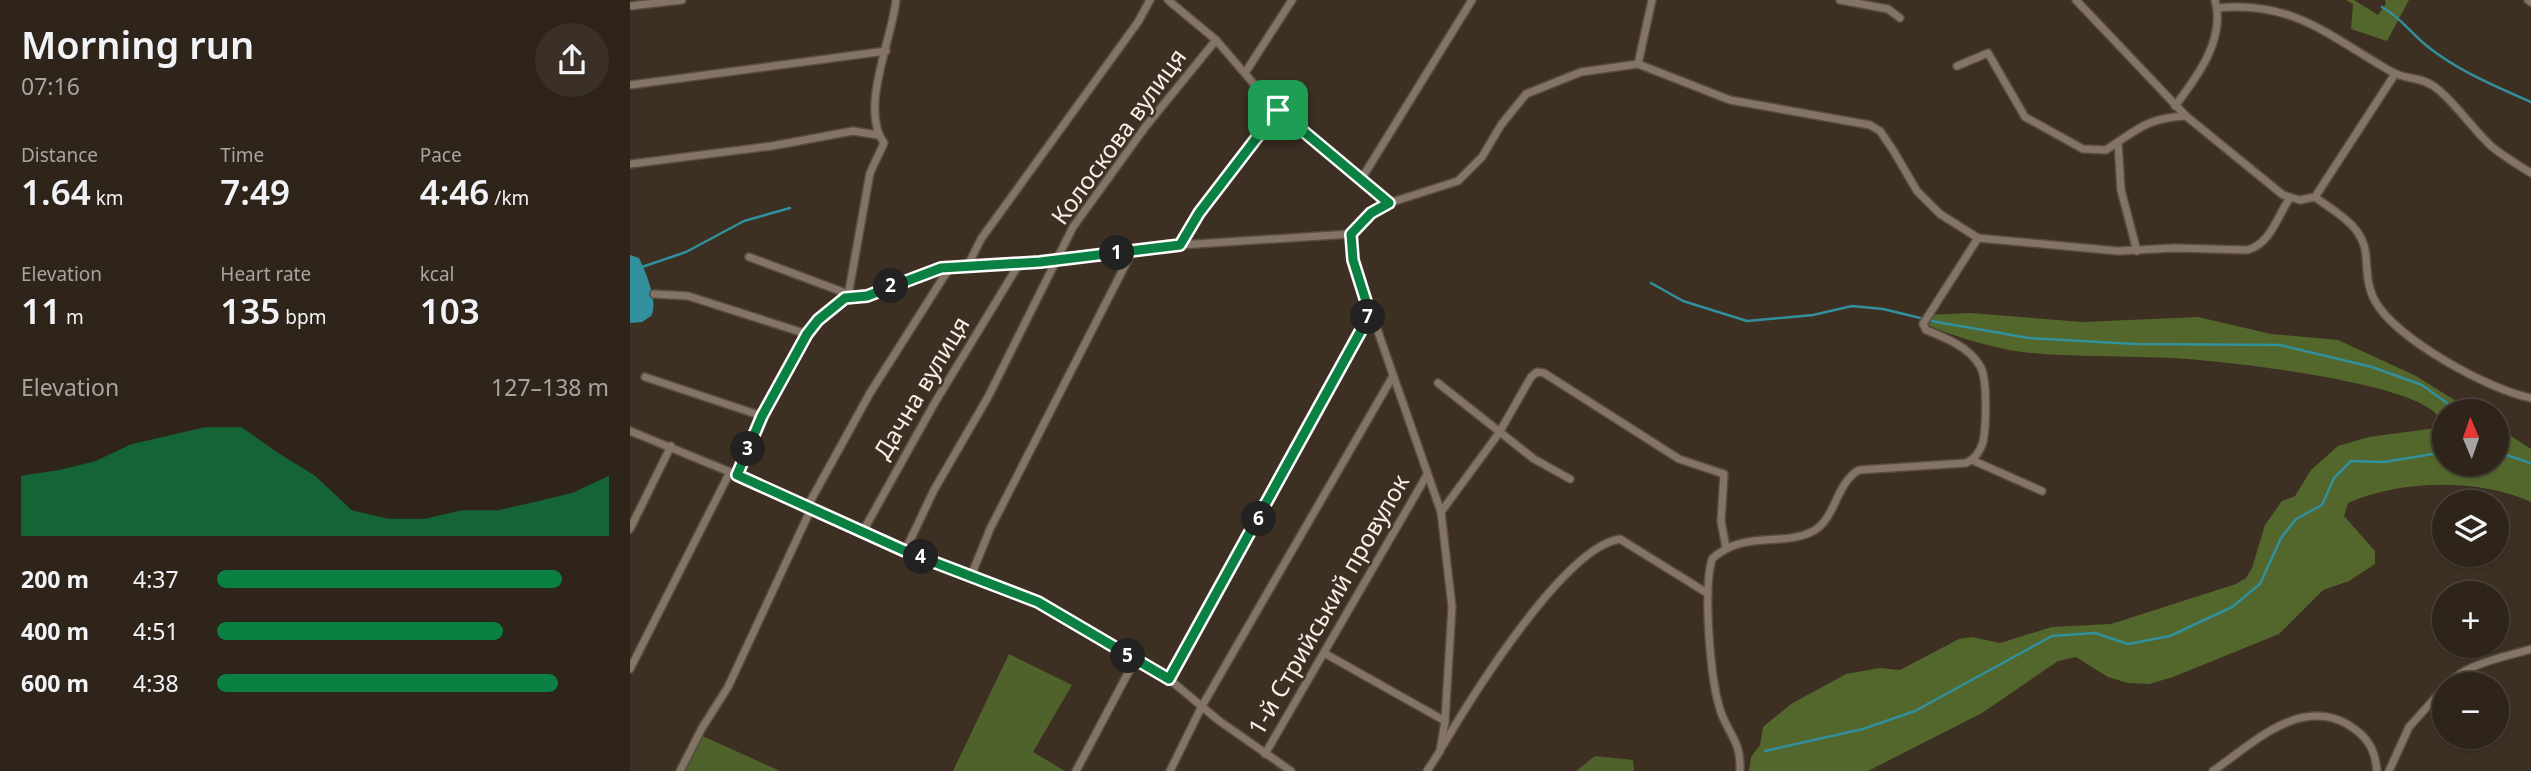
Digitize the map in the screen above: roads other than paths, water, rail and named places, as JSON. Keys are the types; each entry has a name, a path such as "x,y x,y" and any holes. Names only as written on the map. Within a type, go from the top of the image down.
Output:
{"street":[{"path":"630,6 682,0"},
{"path":"630,669 807,334 826,313 848,296 870,173 884,143 878,135 875,98 896,0"},
{"path":"968,265 981,239 1130,32 1150,0"},
{"path":"1168,0 1180,7 1216,40 1278,110 1389,203"},
{"path":"1180,7 1185,0"},
{"path":"1245,73 1292,0"},
{"path":"1362,178 1472,0"},
{"path":"1638,64 1652,0"},
{"path":"1840,0 1888,9 1900,18"},
{"path":"2076,0 2186,116 2290,198 2315,197 2349,220 2365,250 2367,279 2374,300 2390,322 2479,379 2504,392 2531,398"},
{"path":"2175,106 2198,76 2208,56 2216,4 2257,5 2279,9 2354,47 2395,74 2412,76 2440,91 2492,147 2531,173"},
{"name":"Колоскова вулиця","path":"905,551 934,490 988,397 1059,260 1073,227 1189,70 1216,40"},
{"path":"630,85 886,51"},
{"path":"1957,66 1988,53 2025,117 2083,149 2106,150 2130,131 2160,118 2186,116"},
{"path":"749,257 799,273 848,296 863,297 915,275 950,267 1020,264 1180,245 1351,234 1371,213 1389,203 1458,181 1482,157 1526,94 1581,72 1638,64 1730,100 1870,125 1886,141 1917,191 1940,214 1978,238 2137,251 2175,248 2247,250 2258,247 2272,230 2290,198"},
{"path":"2315,197 2395,74"},
{"path":"1180,245 1199,213 1278,110"},
{"path":"630,164 772,146 853,131 878,135"},
{"path":"2118,142 2121,190 2137,251"},
{"path":"1351,234 1353,260 1370,314 1441,512 1451,607 1445,721 1440,751"},
{"path":"1972,460 1983,442 1985,379 1982,368 1962,347 1926,330 1923,324 1926,315 1978,238"},
{"path":"971,576 990,529 1132,252"},
{"name":"Дачна вулиця","path":"862,533 934,404 1020,264"},
{"path":"680,771 702,728 728,687 808,510 870,393 950,267"},
{"path":"654,294 688,296 807,334"},
{"path":"1169,679 1370,314"},
{"path":"1441,512 1499,433 1531,377 1537,372 1544,373 1679,459 1724,474 1721,522 1726,548"},
{"path":"1170,771 1202,706 1393,376"},
{"path":"645,377 762,416"},
{"path":"1438,383 1534,459 1570,479"},
{"path":"630,431 671,446 862,533 1038,602 1169,679 1291,771"},
{"path":"630,529 671,446"},
{"path":"1740,771 1738,744 1722,716 1714,678 1707,593 1712,559 1726,548 1741,542 1801,535 1815,530 1823,523 1847,480 1859,470 1972,460 2042,491"},
{"name":"1-й Стрийський провулок","path":"1265,754 1427,475"},
{"path":"1427,771 1479,685 1510,643 1567,575 1597,546 1620,539 1707,593"},
{"path":"2463,672 2470,666 2531,649"},
{"path":"1324,653 1445,721"},
{"path":"1076,771 1135,660"},
{"path":"2389,771 2409,727 2432,702"},
{"path":"2213,771 2281,725 2301,717 2324,716 2340,720 2367,739 2373,749 2377,771"},
{"path":"2225,763 2230,771"}],"water":[{"path":"630,255 639,258 652,295 651,316 642,322 630,323"}],"waterway":[{"path":"2382,7 2451,63 2531,102"},
{"path":"642,267 686,252 744,221 790,208"},
{"path":"1651,283 1683,301 1747,321 1813,315 1852,306 1883,309 1937,322 2029,338 2135,344 2280,345 2372,367 2422,385 2441,399"},
{"path":"1765,751 1863,729 1915,711 2052,636 2095,633 2128,644 2170,636 2232,607 2260,584 2281,538 2296,519 2322,505 2334,478 2351,461 2384,462 2432,454"},
{"path":"2510,456 2531,463"}]}
